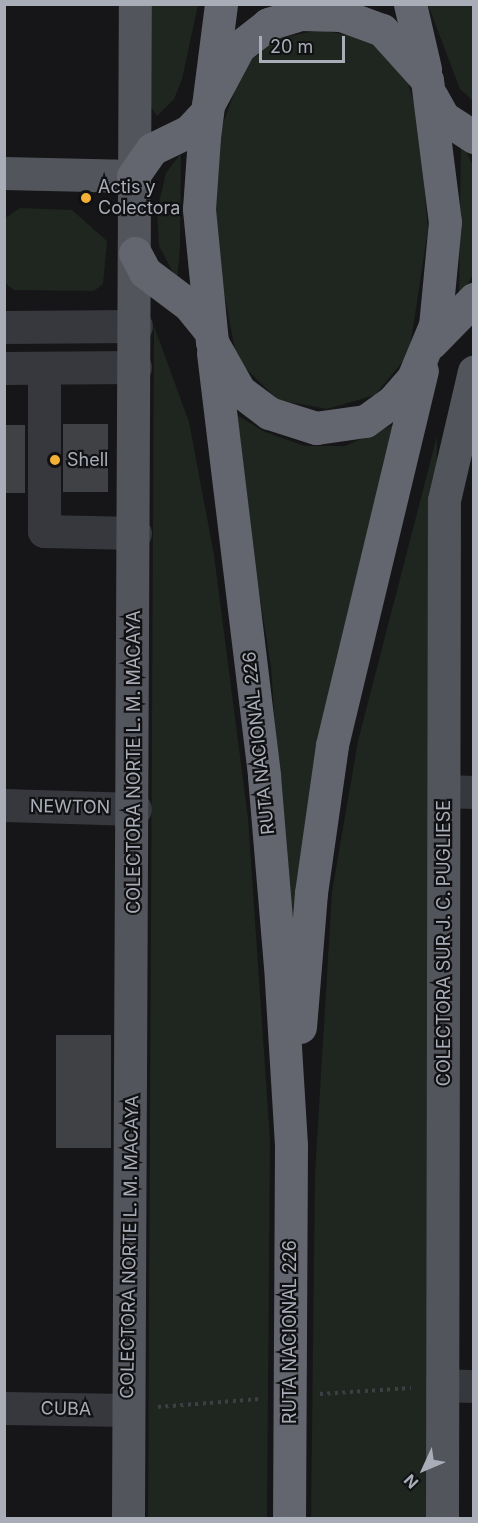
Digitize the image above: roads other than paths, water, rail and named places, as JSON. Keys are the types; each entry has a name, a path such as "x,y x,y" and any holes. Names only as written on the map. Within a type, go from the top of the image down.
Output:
{"highway":[{"name":"RUTA NACIONAL 226","path":"221,4 208,108 199,209 211,337 264,776 291,1145"},
{"name":"RUTA NACIONAL 226","path":"289,1518 291,1145 311,893 332,745 428,349 445,222 430,88 410,4"},
{"name":"RUTA NACIONAL 226","path":"208,108 239,47 268,24 301,14 341,15 382,30 410,55 430,88"},
{"path":"430,88 443,117 474,137"},
{"path":"133,176 152,149 189,131 208,108"},
{"path":"135,253 145,272 189,305 211,337"},
{"path":"428,349 474,299"},
{"name":"RUTA NACIONAL 226","path":"211,337 226,374 254,403 285,420 316,428 349,425 378,413 405,389 428,349"}],"main road":[{"name":"COLECTORA NORTE L. M. MACAYA","path":"128,1518 135,808 136,326 133,176 135,4"},
{"path":"4,173 133,176"},
{"name":"COLECTORA SUR J. C. PUGLIESE","path":"442,1518 458,1386 459,792 444,500 474,371"}],"street":[{"path":"4,327 136,326"},
{"path":"4,368 135,367"},
{"path":"44,368 44,531 135,533"},
{"name":"NEWTON","path":"4,805 135,808"},
{"name":"CUBA","path":"4,1408 128,1410"}],"place":[{"name":"Actis y Colectora","path":"86,198"},
{"name":"Shell","path":"55,460"}]}
